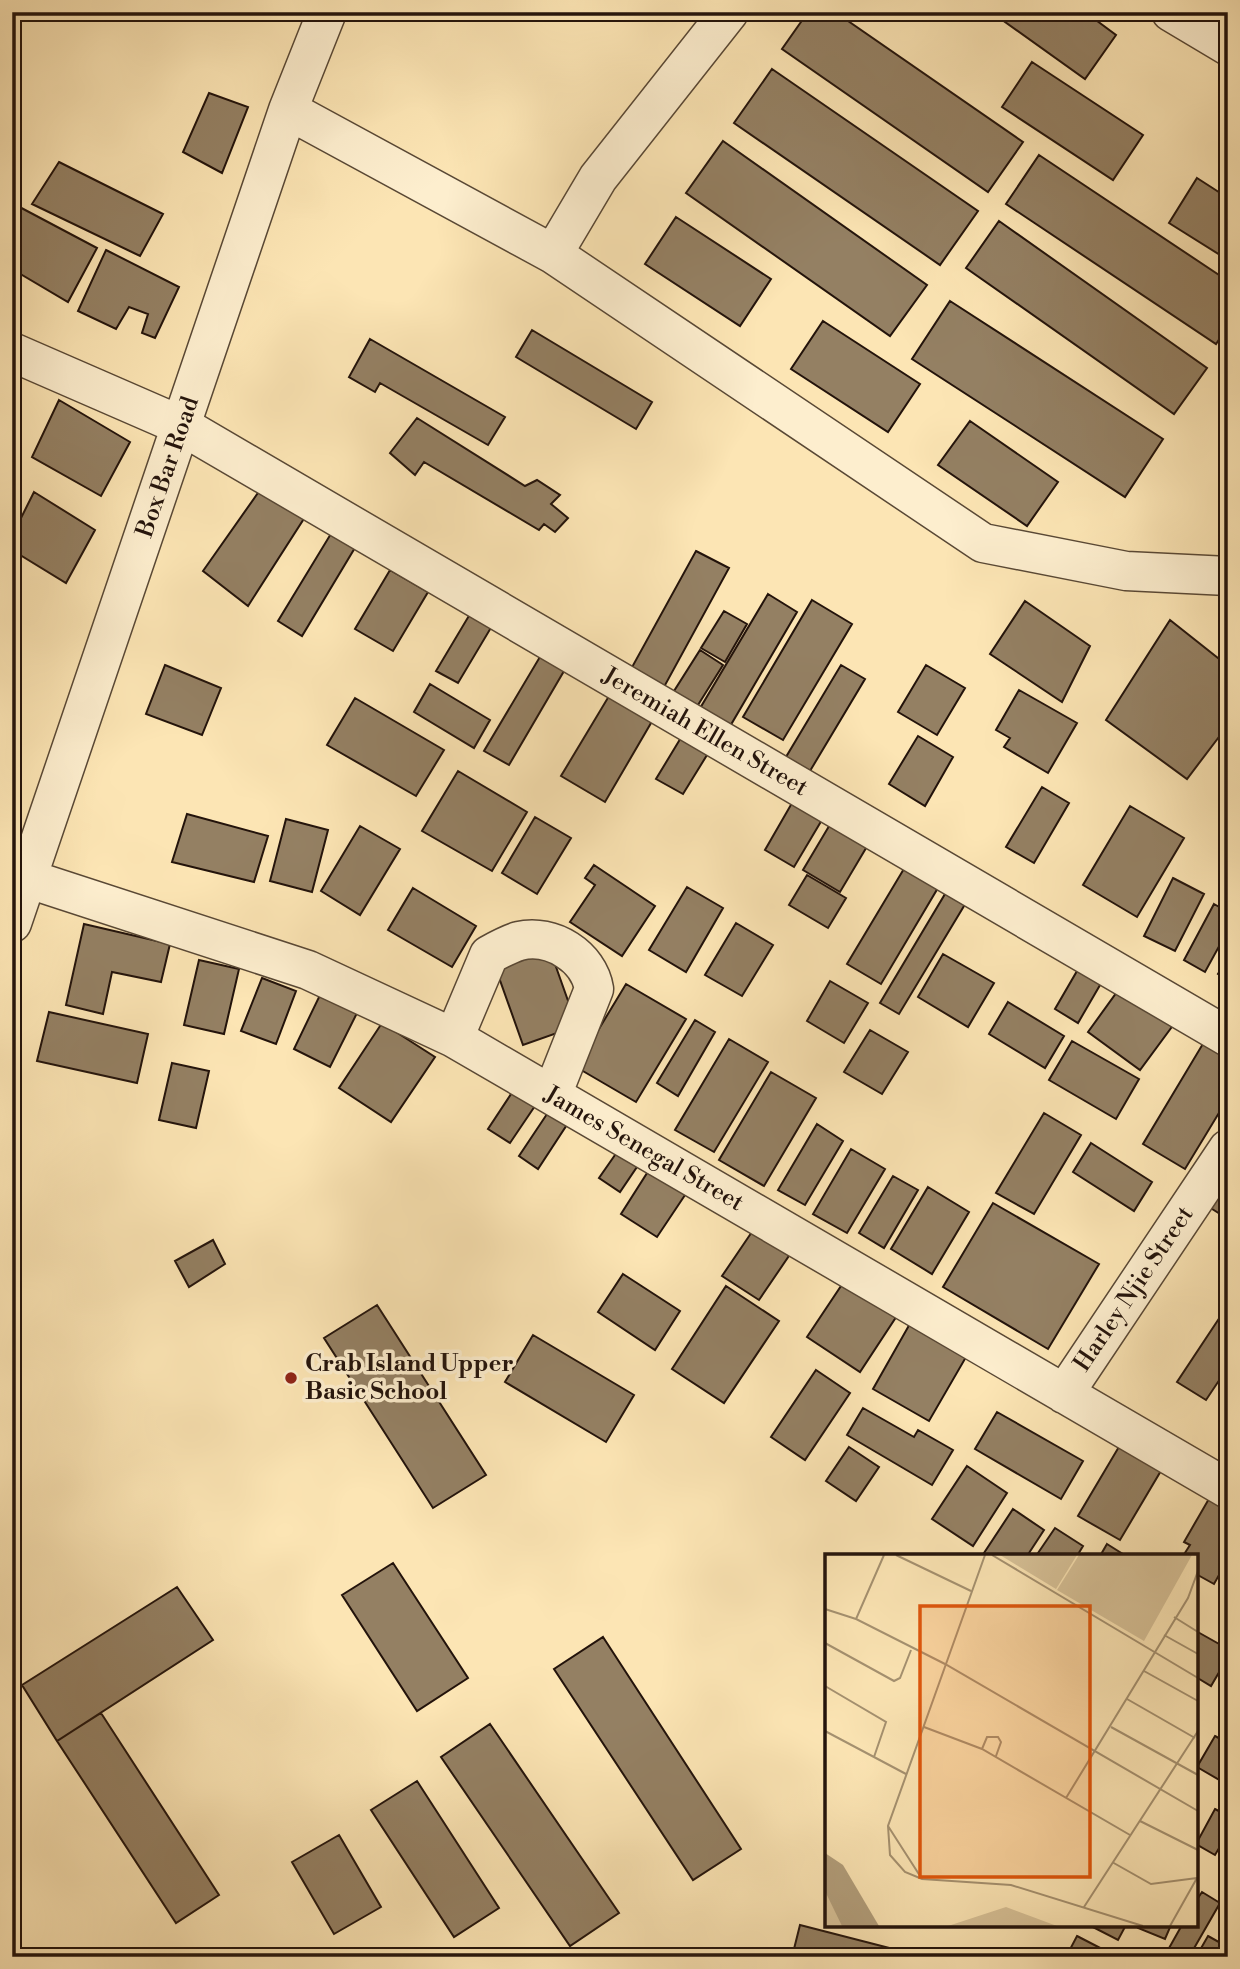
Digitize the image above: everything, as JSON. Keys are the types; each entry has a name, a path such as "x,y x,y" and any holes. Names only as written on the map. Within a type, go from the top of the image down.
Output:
{"street":[{"name":"Box Bar Road","path":"12,923 288,110 327,12"},
{"path":"553,254 598,178 729,12"},
{"path":"1171,12 1228,46"},
{"path":"288,110 553,254 983,543 1126,571 1228,576"},
{"name":"Jeremiah Ellen Street","path":"12,352 182,426 1228,1037"},
{"name":"James Senegal Street","path":"29,879 308,971 454,1038 1228,1489"},
{"path":"454,1038 489,955 521,941 547,942 571,951 592,974 594,989 552,1095"},
{"name":"Harley Njie Street","path":"1064,1394 1228,1149"}],"building":[{"path":"12,12 25,12 12,34"},
{"path":"808,12 835,12 1023,142 988,192 782,49"},
{"path":"991,12 1085,12 1116,35 1085,79"},
{"path":"1032,62 1143,135 1113,180 1002,107"},
{"path":"772,69 978,211 940,265 734,123"},
{"path":"209,93 248,107 222,173 183,152"},
{"path":"723,141 927,285 890,336 686,193"},
{"path":"1039,155 1228,281 1228,326 1216,344 1006,204"},
{"path":"59,162 163,214 140,256 32,204"},
{"path":"1197,178 1228,198 1228,260 1169,223"},
{"path":"12,203 97,248 68,302 12,269"},
{"path":"676,217 771,279 740,326 645,264"},
{"path":"999,221 1207,368 1174,414 966,268"},
{"path":"106,250 179,287 155,338 142,333 148,314 129,307 116,329 78,311"},
{"path":"950,301 1163,439 1125,497 912,359"},
{"path":"823,321 920,384 888,432 791,369"},
{"path":"532,330 652,402 636,429 516,357"},
{"path":"370,339 505,417 488,445 380,383 375,392 349,377"},
{"path":"59,400 130,442 101,496 32,457"},
{"path":"417,418 525,486 537,480 560,495 551,504 568,518 555,532 544,524 539,530 424,462 415,475 390,453"},
{"path":"970,421 1058,482 1027,526 938,465"},
{"path":"260,490 305,517 248,606 203,571"},
{"path":"34,492 95,530 66,583 12,550 12,536"},
{"path":"332,532 356,546 302,636 278,621"},
{"path":"696,551 729,568 664,687 631,669"},
{"path":"390,570 428,592 393,651 355,629"},
{"path":"768,594 797,612 729,728 699,710"},
{"path":"812,600 852,624 783,740 743,717"},
{"path":"1025,601 1090,646 1062,702 990,654"},
{"path":"724,611 747,624 725,662 701,648"},
{"path":"470,614 492,626 458,683 436,671"},
{"path":"1170,620 1228,666 1228,725 1187,779 1106,720"},
{"path":"547,645 571,659 509,765 484,751"},
{"path":"700,650 723,665 693,713 669,699"},
{"path":"165,665 221,688 202,735 146,714"},
{"path":"841,665 865,679 807,776 783,762"},
{"path":"926,665 965,688 937,735 898,712"},
{"path":"430,684 490,720 474,748 414,712"},
{"path":"615,686 658,711 605,802 561,776"},
{"path":"1019,690 1077,723 1048,773 1004,747 1010,738 996,730"},
{"path":"355,698 444,750 416,796 327,745"},
{"path":"688,726 715,742 683,794 656,779"},
{"path":"918,736 953,757 925,806 889,784"},
{"path":"458,771 527,812 492,871 422,831"},
{"path":"1042,787 1069,803 1034,863 1006,847"},
{"path":"796,796 826,813 794,867 765,850"},
{"path":"1130,806 1184,838 1137,917 1083,885"},
{"path":"187,814 268,836 254,882 172,862"},
{"path":"835,816 872,838 840,892 803,870"},
{"path":"535,817 571,838 537,894 502,873"},
{"path":"286,819 328,830 312,892 270,881"},
{"path":"360,826 400,849 360,915 321,891"},
{"path":"911,857 945,876 881,984 847,964"},
{"path":"594,865 655,906 622,956 570,922 595,885 585,878"},
{"path":"807,875 846,898 828,928 789,905"},
{"path":"1173,878 1204,894 1175,951 1144,936"},
{"path":"951,884 970,896 899,1014 880,1003"},
{"path":"687,887 723,908 686,972 649,950"},
{"path":"413,888 476,926 452,967 388,930"},
{"path":"1214,904 1228,912 1228,930 1205,972 1184,960"},
{"path":"736,923 773,945 742,996 705,975"},
{"path":"84,924 170,944 161,982 112,972 103,1014 66,1005"},
{"path":"550,950 577,1026 523,1045 496,969"},
{"path":"943,954 994,983 968,1027 918,997"},
{"path":"1228,958 1228,980 1218,974"},
{"path":"1084,959 1107,973 1078,1023 1055,1009"},
{"path":"199,960 239,969 224,1034 184,1025"},
{"path":"262,978 296,991 276,1044 241,1031"},
{"path":"830,981 868,1003 844,1043 807,1021"},
{"path":"626,984 686,1019 636,1102 576,1067"},
{"path":"1122,985 1174,1024 1140,1070 1088,1032"},
{"path":"320,995 357,1013 330,1067 294,1049"},
{"path":"1008,1002 1064,1036 1045,1068 989,1034"},
{"path":"49,1012 148,1034 137,1083 37,1061"},
{"path":"695,1020 715,1032 678,1096 657,1083"},
{"path":"382,1023 435,1057 391,1122 339,1088"},
{"path":"870,1030 908,1052 882,1094 844,1072"},
{"path":"1207,1037 1228,1049 1228,1098 1185,1169 1143,1144"},
{"path":"729,1039 768,1062 714,1152 675,1130"},
{"path":"1072,1041 1139,1079 1116,1119 1049,1080"},
{"path":"172,1063 209,1071 196,1128 159,1120"},
{"path":"771,1072 816,1098 764,1186 719,1160"},
{"path":"519,1082 541,1097 510,1143 488,1129"},
{"path":"553,1105 572,1117 538,1169 519,1156"},
{"path":"1044,1113 1081,1135 1034,1214 996,1193"},
{"path":"817,1124 843,1141 805,1205 778,1190"},
{"path":"624,1142 645,1155 620,1192 599,1178"},
{"path":"1091,1143 1152,1182 1134,1211 1073,1172"},
{"path":"851,1149 885,1169 847,1233 813,1214"},
{"path":"656,1159 693,1183 657,1237 621,1214"},
{"path":"893,1176 918,1190 884,1248 859,1233"},
{"path":"1228,1179 1228,1219 1209,1207"},
{"path":"928,1187 969,1212 932,1274 891,1249"},
{"path":"993,1203 1099,1264 1048,1349 943,1287"},
{"path":"760,1220 797,1244 759,1300 722,1276"},
{"path":"213,1240 225,1264 189,1287 175,1261"},
{"path":"851,1271 904,1305 860,1372 807,1337"},
{"path":"623,1274 680,1311 655,1350 598,1312"},
{"path":"726,1286 779,1321 724,1403 672,1369"},
{"path":"377,1305 486,1475 433,1508 324,1338"},
{"path":"1224,1311 1228,1313 1228,1367 1206,1400 1177,1382"},
{"path":"916,1313 973,1345 929,1421 873,1389"},
{"path":"533,1335 634,1395 606,1442 505,1382"},
{"path":"816,1370 850,1393 805,1460 771,1437"},
{"path":"863,1408 914,1437 918,1430 953,1450 932,1485 847,1435"},
{"path":"997,1412 1083,1461 1061,1499 975,1449"},
{"path":"1120,1445 1162,1469 1120,1540 1078,1516"},
{"path":"849,1447 879,1467 856,1501 826,1481"},
{"path":"967,1466 1007,1493 973,1546 932,1519"},
{"path":"1210,1497 1228,1507 1228,1559 1214,1584 1198,1575 1198,1554 1184,1554 1190,1545 1184,1542"},
{"path":"1013,1509 1044,1530 1028,1554 983,1554"},
{"path":"1055,1528 1083,1546 1078,1554 1037,1554"},
{"path":"1107,1544 1123,1554 1101,1554"},
{"path":"393,1563 468,1678 417,1711 342,1595"},
{"path":"177,1587 213,1640 57,1741 22,1685"},
{"path":"1198,1632 1228,1649 1228,1657 1211,1686 1198,1678"},
{"path":"603,1637 741,1849 693,1880 554,1669"},
{"path":"101,1713 219,1895 176,1923 57,1741"},
{"path":"490,1724 619,1913 570,1946 441,1757"},
{"path":"1215,1736 1228,1743 1228,1785 1198,1765"},
{"path":"417,1781 499,1908 454,1937 371,1810"},
{"path":"1215,1809 1228,1816 1228,1833 1215,1855 1198,1845"},
{"path":"339,1835 381,1907 334,1934 292,1862"},
{"path":"1202,1892 1220,1903 1189,1957 1164,1957 1181,1927 1198,1927 1198,1898"},
{"path":"1228,1919 1228,1936 1221,1931"},
{"path":"800,1925 905,1952 904,1957 792,1957"},
{"path":"1093,1927 1125,1927 1118,1940"},
{"path":"1138,1927 1170,1927 1165,1939"},
{"path":"1077,1936 1112,1954 1111,1957 1066,1957"},
{"path":"1208,1936 1228,1947 1228,1957 1196,1957"}],"place":[{"name":"Crab Island Upper Basic School","path":"291,1378"}]}
